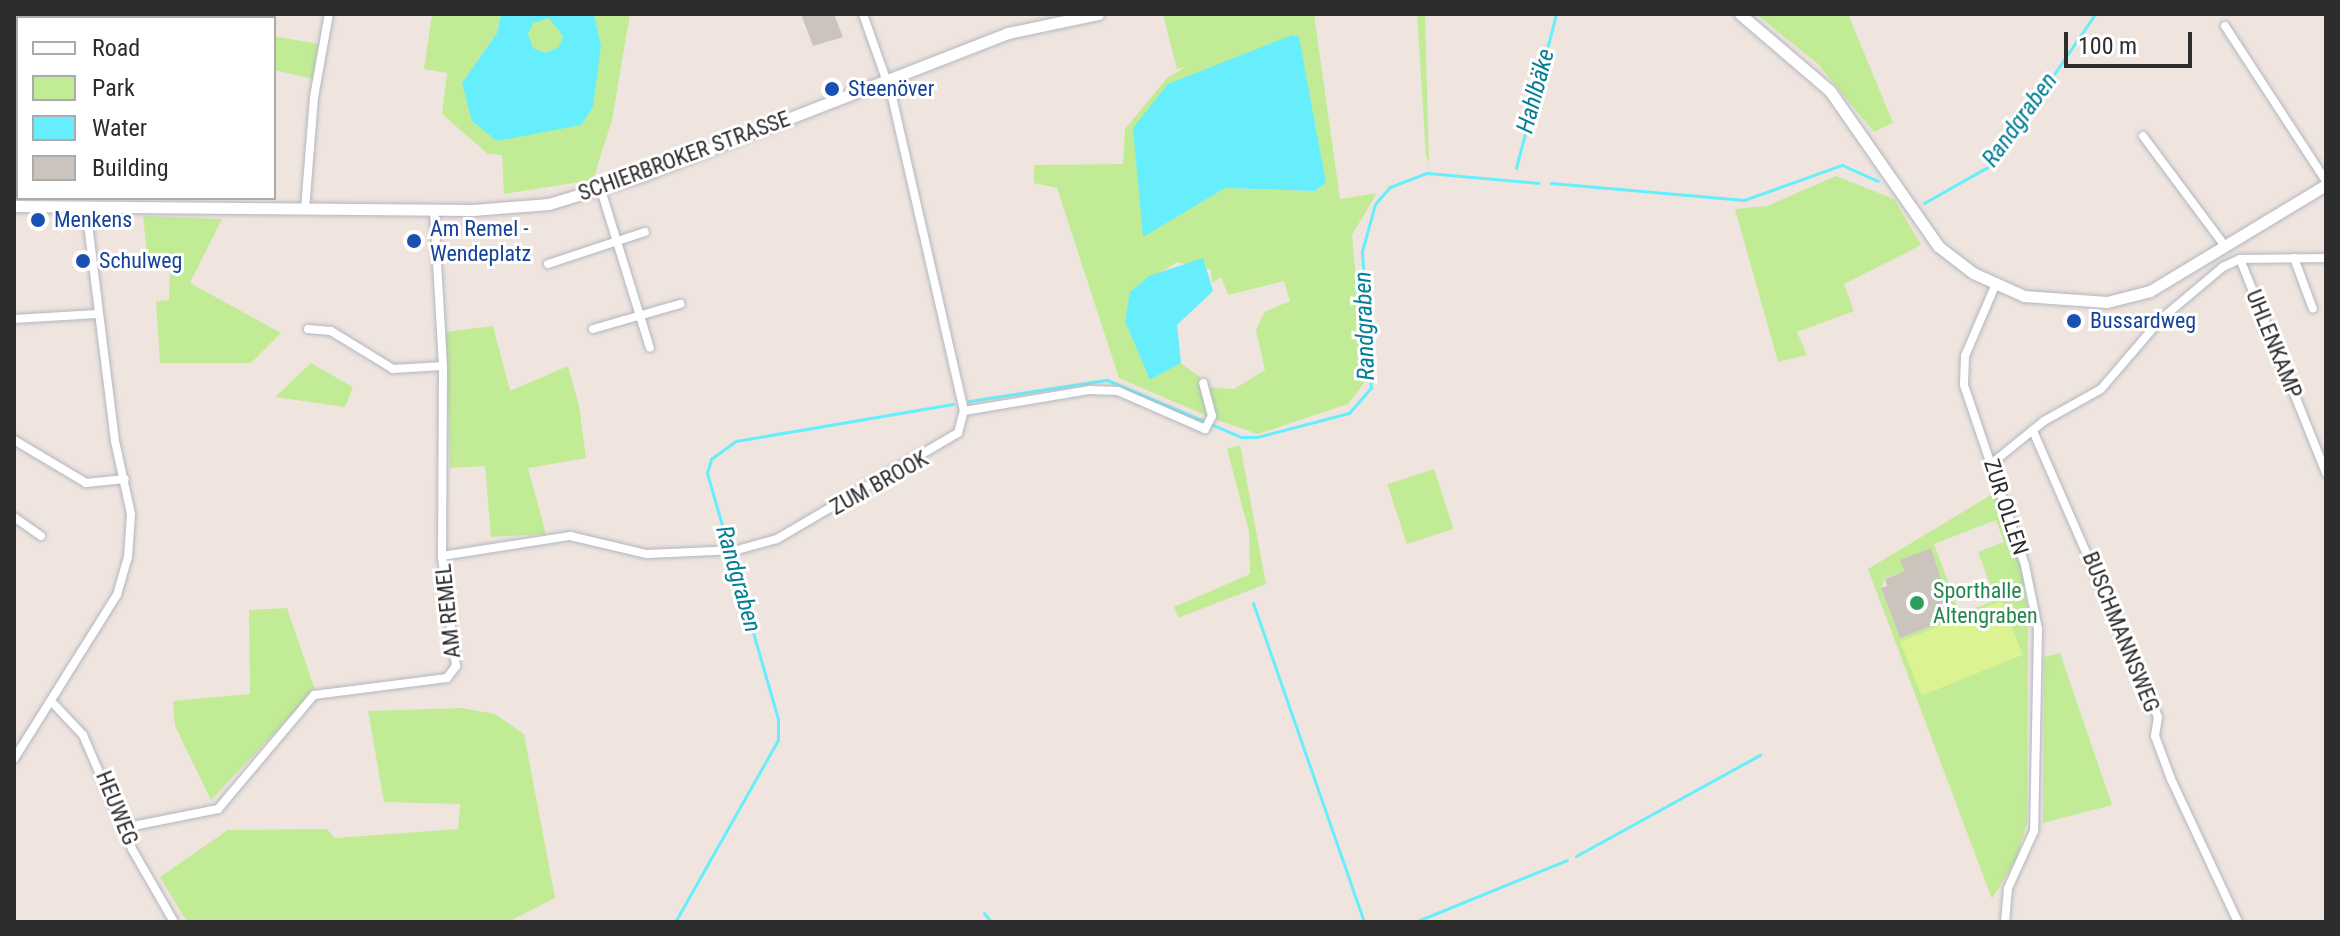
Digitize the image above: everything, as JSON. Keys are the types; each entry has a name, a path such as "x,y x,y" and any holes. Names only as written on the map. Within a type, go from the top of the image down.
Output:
{"main road":[{"name":"SCHIERBROKER STRASSE","path":"14,206 519,208 601,190 1008,33 1098,14"},
{"path":"1740,14 1830,91 1929,237 1995,286 2048,301 2107,302 2150,291 2326,183"}],"street":[{"path":"305,209 314,97 329,14"},
{"path":"863,14 886,79 964,411 1090,390 1118,391 1205,429 1212,416 1203,383"},
{"path":"2225,26 2326,183"},
{"path":"2143,136 2225,246"},
{"path":"601,190 650,348"},
{"path":"14,759 124,575 131,514 97,314 86,208"},
{"name":"AM REMEL","path":"123,828 218,809 314,695 447,678 456,666 442,556 443,366 434,210"},
{"path":"548,264 645,232"},
{"path":"2294,258 2313,309"},
{"path":"1991,464 2033,431 2101,389 2161,319 2240,259 2326,258"},
{"name":"UHLENKAMP","path":"2240,259 2326,473"},
{"name":"ZUR OLLEN","path":"1995,286 1963,372 2025,565 2038,629 2034,831 2008,888 2005,922"},
{"path":"593,329 680,304"},
{"path":"14,319 97,314"},
{"path":"308,329 331,331 393,369 443,366"},
{"name":"ZUM BROOK","path":"442,556 570,536 647,554 721,552 777,539 933,453 958,433 964,411"},
{"name":"BUSCHMANNSWEG","path":"2033,431 2158,717 2155,736 2171,779 2238,922"},
{"path":"14,440 86,483 125,479"},
{"path":"14,517 41,536"},
{"name":"HEUWEG","path":"51,701 83,735 123,828 174,922"}],"green space":[{"path":"14,14 98,14 16,16 16,82"},
{"path":"501,14 497,33 462,83 601,46 594,14 630,14 612,120 593,180 504,194 502,155 488,154 442,114 447,73 424,69 432,15"},
{"path":"1163,14 1314,14 1340,199 1377,193 1352,235 1365,382 1348,404 1258,434 1214,419 1209,387 1234,389 1265,370 1256,330 1264,312 1290,301 1284,281 1228,295 1221,277 1212,283 1211,270 1177,262 1130,292 1150,380 1181,363 1200,377 1207,416 1119,378 1057,188 1034,183 1034,165 1123,164 1125,129 1167,78 1186,67 1177,69","holes":["1298,37 1326,183 1315,191 1225,188"]},
{"path":"1417,14 1425,14 1429,163 1426,156"},
{"path":"1756,14 1848,14 1893,123 1874,132 1817,63"},
{"path":"546,17 558,23 564,35 558,47 546,53 534,47 528,35 534,23"},
{"path":"276,36 318,44 313,79 276,70"},
{"path":"1836,176 1894,199 1921,245 1844,284 1854,311 1797,332 1807,355 1778,362 1735,209 1767,206"},
{"path":"143,216 222,219 190,283 281,333 251,363 160,363 156,301 169,300 170,264 148,263"},
{"path":"493,326 510,391 568,366 579,405 586,458 528,468 546,534 491,537 485,466 450,468 446,332"},
{"path":"311,363 353,387 345,407 275,397"},
{"path":"1240,445 1266,584 1178,618 1174,607 1250,574 1249,532 1227,449"},
{"path":"1434,469 1453,529 1407,544 1387,484"},
{"path":"1996,492 2022,568 2028,618 2027,823 2017,857 1992,899 1868,569","holes":["1996,520 2004,542 1978,552 1996,600 1960,614 1934,544","1931,549 1953,618 1900,638 1881,589 1885,578 1905,571 1901,560"]},
{"path":"2001,601 2023,655 1922,696 1900,642"},
{"path":"287,608 315,690 211,800 175,726 173,701 250,694 249,610"},
{"path":"2060,653 2112,805 2043,823 2044,657"},
{"path":"461,708 495,714 524,734 555,898 508,922 187,922 160,877 228,830 327,829 335,838 458,829 460,804 384,802 368,711"}],"water":[{"path":"501,14 594,14 601,46 593,107 581,125 497,141 472,121 462,83 497,33","holes":["549,18 563,36 559,47 545,53 533,48 528,34 533,23"]},
{"path":"1292,35 1299,37 1326,183 1315,191 1225,188 1143,237 1133,128 1168,84"},
{"path":"1203,258 1213,291 1177,325 1181,363 1150,380 1125,321 1130,292 1149,276"}],"building":[{"path":"801,14 834,14 843,37 813,46"},
{"name":"Sporthalle Altengraben","path":"1931,548 1953,618 1900,638 1881,588 1887,586 1885,579 1905,571 1900,560"}],"waterway":[{"name":"Hahlbäke","path":"1516,168 1556,14"},
{"name":"Randgraben","path":"1924,203 1993,164 2095,14"},
{"name":"Randgraben","path":"1551,183 1744,200 1842,165 1878,181"},
{"name":"Randgraben","path":"969,401 1107,380 1241,437 1257,437 1349,413 1371,388 1362,251 1375,204 1390,187 1427,173 1539,183"},
{"name":"Randgraben","path":"675,922 778,740 778,719 707,473 711,459 736,441 953,404"},
{"path":"1253,603 1364,922"},
{"path":"1576,856 1760,755"},
{"path":"1415,922 1567,860"},
{"path":"984,913 991,922"}],"place":[{"name":"Steenöver","path":"832,89"},
{"name":"Menkens","path":"38,220"},
{"name":"Am Remel - Wendeplatz","path":"414,241"},
{"name":"Schulweg","path":"83,261"},
{"name":"Bussardweg","path":"2074,321"},
{"name":"Sporthalle Altengraben","path":"1917,603"}]}
